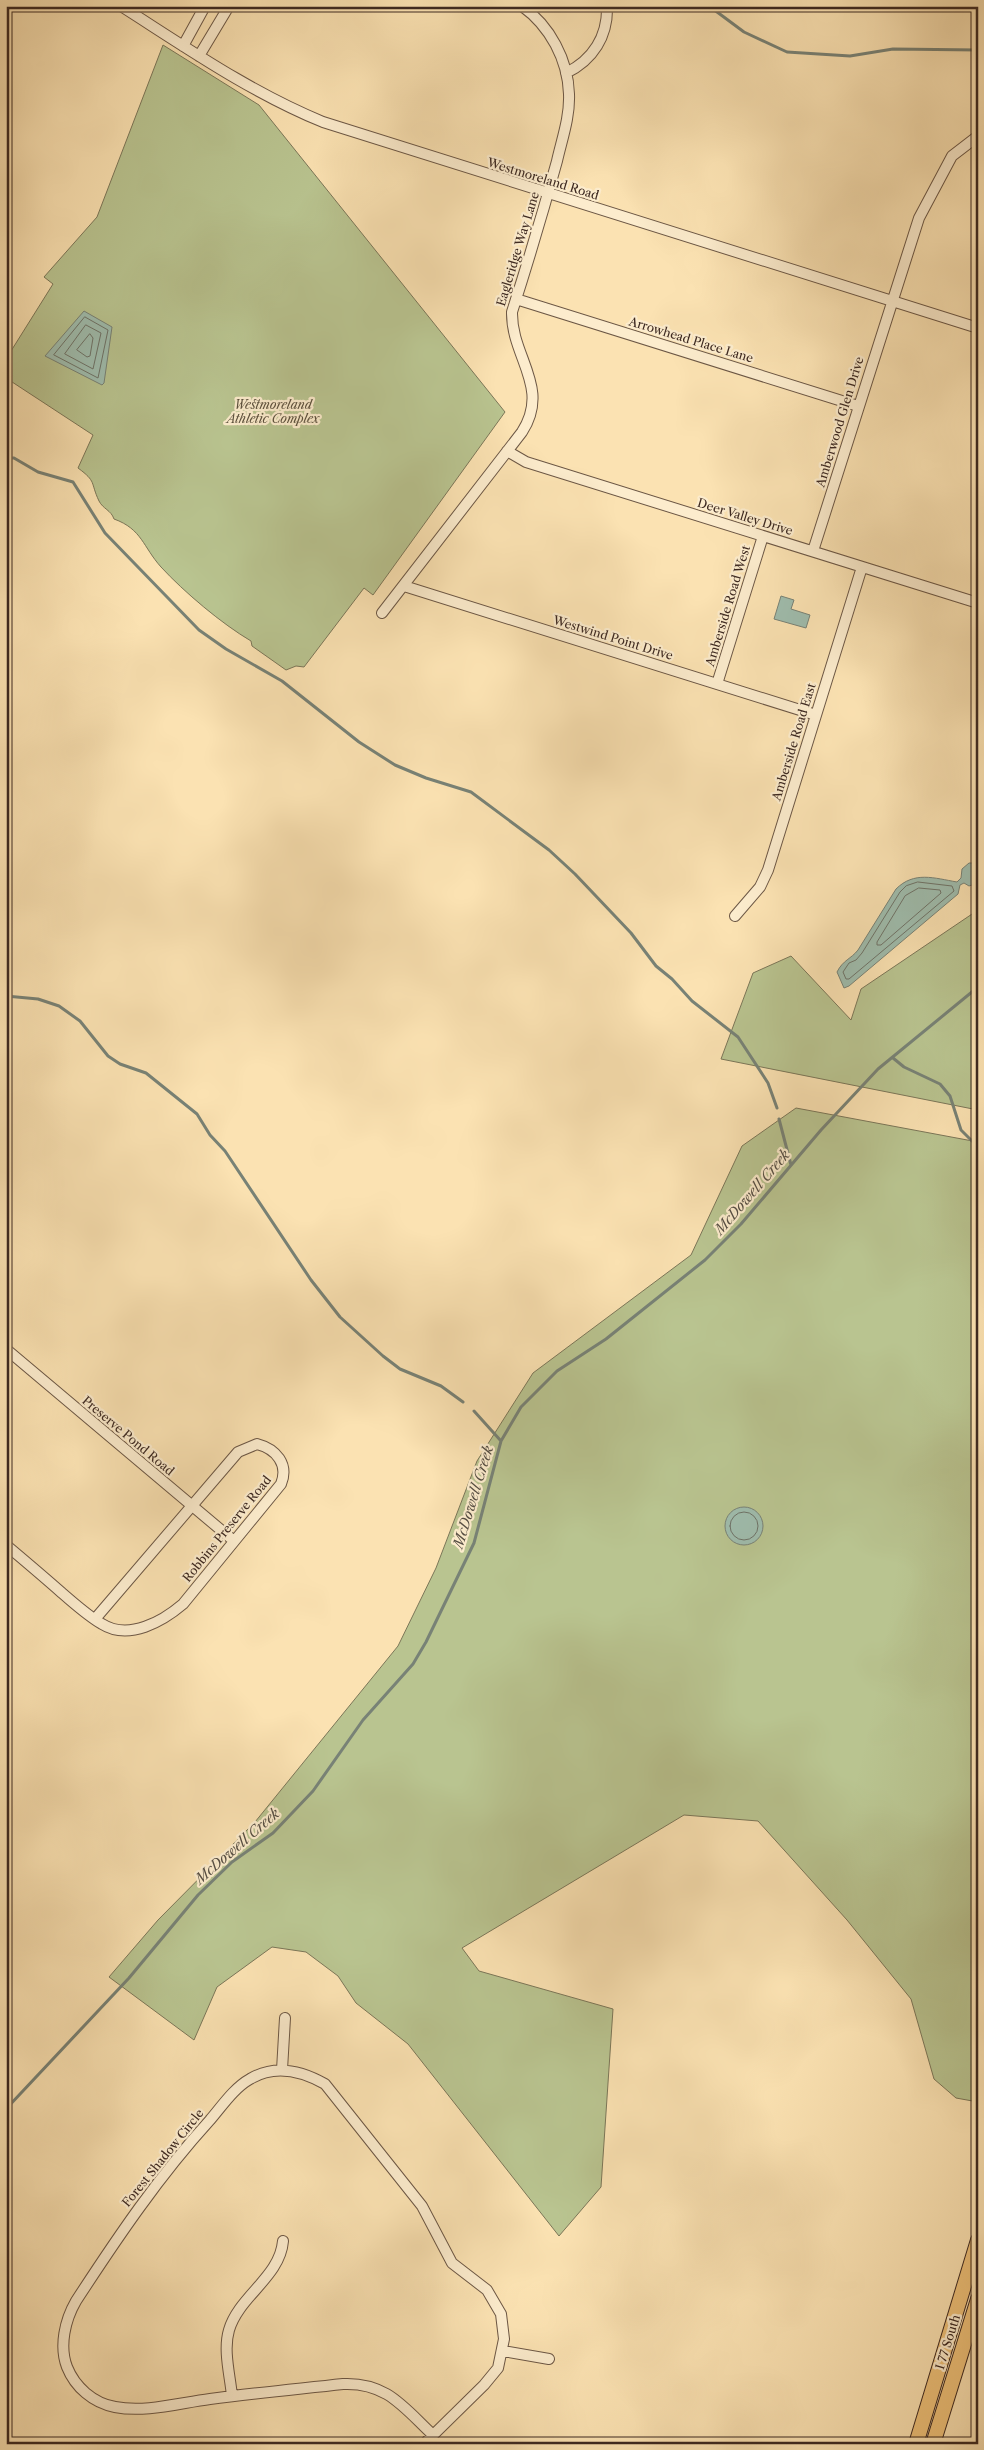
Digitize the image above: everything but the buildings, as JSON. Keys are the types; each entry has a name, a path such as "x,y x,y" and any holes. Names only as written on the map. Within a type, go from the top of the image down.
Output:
{"highway":[{"name":"I 77 South","path":"916,2444 978,2240"},
{"path":"933,2444 978,2299"}],"street":[{"name":"Westmoreland Road","path":"121,6 268,98 323,122 978,328"},
{"path":"184,46 206,6"},
{"path":"199,56 229,6"},
{"name":"Eagleridge Way Lane","path":"382,614 528,423 534,403 532,386 512,321 516,298 548,194 568,114 569,94 560,52 548,33 522,6"},
{"path":"566,73 582,64 596,49 605,27 607,6"},
{"name":"Amberwood Glen Drive","path":"813,552 918,218 952,156 978,136"},
{"name":"Arrowhead Place Lane","path":"516,298 858,406"},
{"name":"Deer Valley Drive","path":"507,451 526,462 978,602"},
{"name":"Amberside Road West","path":"717,684 763,536"},
{"name":"Amberside Road East","path":"735,916 760,887 768,870 862,567"},
{"name":"Westwind Point Drive","path":"404,586 816,715"},
{"name":"Preserve Pond Road","path":"6,1349 234,1541"},
{"name":"Robbins Preserve Road","path":"6,1545 95,1619 104,1626 124,1630 149,1626 168,1617 183,1604 281,1484 283,1467 274,1452 258,1444 246,1447 238,1452 95,1619"},
{"path":"282,2070 285,2018"},
{"name":"Forest Shadow Circle","path":"424,2444 433,2435 492,2376 503,2351 504,2327 501,2314 492,2296 452,2263 422,2206 325,2084 291,2070 261,2074 241,2085 194,2138 128,2222 70,2311 65,2332 65,2361 69,2371 83,2391 101,2402 113,2407 136,2409 343,2384 368,2385 389,2394 433,2435"},
{"path":"232,2396 228,2357 229,2331 239,2309 277,2262 283,2241"},
{"path":"503,2351 549,2359"}],"green space":[{"name":"Westmoreland Athletic Complex","path":"163,45 259,105 505,412 373,595 364,588 304,667 296,666 286,670 252,646 251,641 216,617 170,577 136,533 131,528 114,519 101,504 91,480 78,468 93,435 6,378 6,359 53,284 44,277 97,217"},
{"path":"978,910 978,1110 721,1059 753,973 791,956 851,1020 861,989"},
{"path":"796,1108 978,1142 978,2102 956,2098 934,2079 911,1999 847,1920 758,1821 684,1815 462,1948 479,1971 613,2009 601,2187 559,2236 408,2044 356,2003 338,1976 306,1952 272,1947 217,1987 194,2040 109,1977 158,1920 255,1822 398,1646 436,1568 477,1461 533,1373 691,1255 742,1146"}],"water":[{"path":"84,311 112,327 104,383 102,385 45,356"},
{"path":"781,596 794,600 791,609 810,615 806,628 774,619"},
{"path":"969,863 978,863 978,883 969,886 964,883 960,885 958,894 849,986 844,988 837,972 858,950 896,889 910,880 925,877 957,882 961,878 962,869"},
{"path":"744,1507 757,1513 763,1526 757,1539 744,1545 731,1539 725,1526 731,1513"}],"waterway":[{"path":"709,6 744,32 787,52 850,56 893,49 978,50"},
{"path":"6,462 14,458 38,472 73,482 105,533 199,630 226,649 282,681 359,742 395,765 426,778 471,792 549,850 575,874 631,933 656,966 672,979 692,1001 738,1037 768,1083 777,1108"},
{"name":"McDowell Creek","path":"6,2109 129,1978 198,1895 232,1862 273,1833 313,1791 363,1720 413,1664 426,1642 474,1543 501,1441 521,1407 557,1371 606,1339 705,1260 741,1224 821,1130 878,1069 978,987"},
{"path":"6,996 38,999 59,1006 80,1021 108,1056 120,1064 146,1073 197,1114 210,1135 225,1151 311,1280 340,1317 400,1369 441,1386 463,1402"},
{"path":"893,1058 904,1067 940,1084 950,1096 961,1130 978,1147"},
{"path":"779,1119 791,1165"},
{"path":"474,1411 501,1441"}]}
